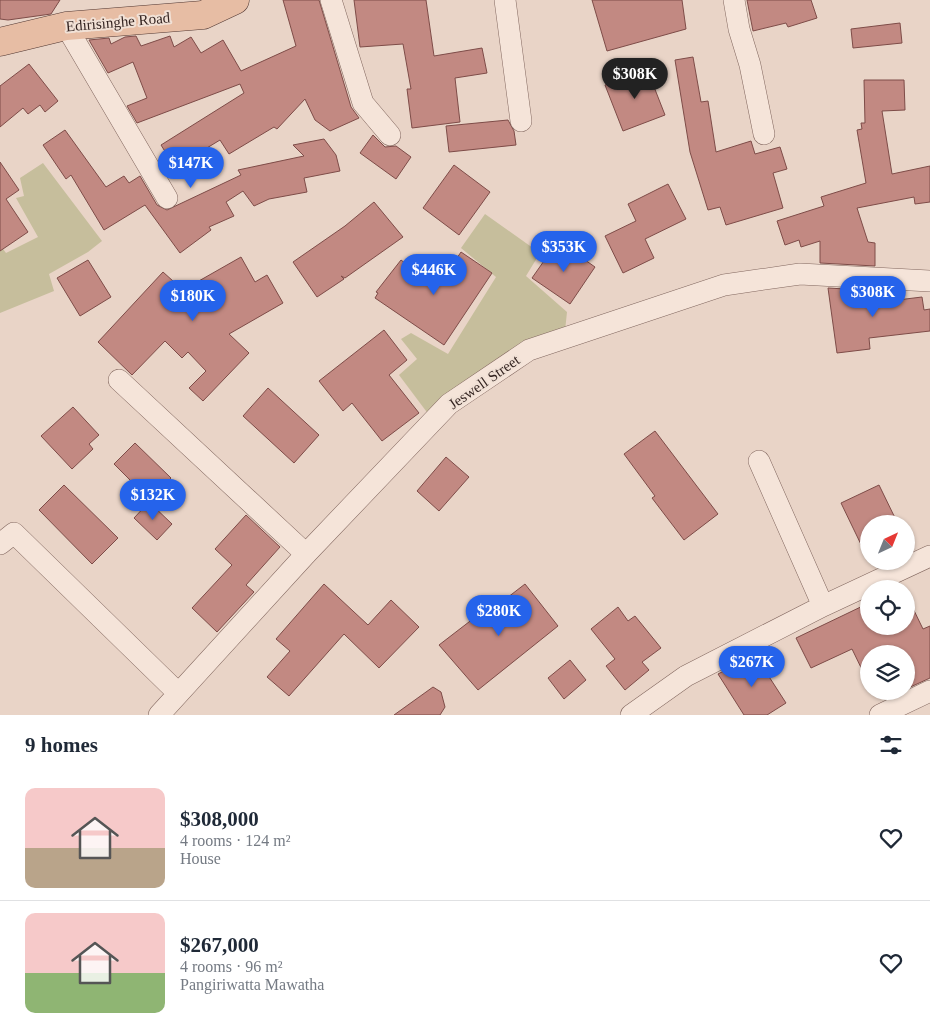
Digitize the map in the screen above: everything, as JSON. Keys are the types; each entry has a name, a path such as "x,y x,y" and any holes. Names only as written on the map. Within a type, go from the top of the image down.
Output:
{"main road":[{"name":"Edirisinghe Road","path":"0,42 66,26 235,0"}],"street":[{"path":"331,0 362,103 390,135"},
{"path":"505,0 521,121"},
{"path":"734,0 764,134"},
{"path":"66,26 167,198"},
{"name":"Jeswell Street","path":"159,715 306,554 449,404 529,350 724,285 800,274 930,280"},
{"path":"119,380 306,554"},
{"path":"759,461 823,606"},
{"path":"0,544 14,533 178,693"},
{"path":"631,715 686,676 823,606 930,556"},
{"path":"880,715 930,691"}],"shaded area":[{"path":"43,163 102,241 88,252 49,274 54,291 0,313 0,245 6,253 38,237 16,198 24,196 20,178"},
{"path":"485,214 540,253 526,276 567,312 565,331 429,415 399,375 417,359 401,339 411,333 448,354 496,277 461,248"}],"building":[{"path":"0,0 60,0 51,14 8,20 0,19"},
{"path":"283,0 319,0 351,107 359,118 330,131 315,120 305,99 277,129 274,127 229,154 220,140 192,157 188,150 171,161 161,145 244,93 240,84 137,123 127,106 147,98 133,62 108,73 89,40 109,38 111,44 125,37 136,36 141,46 170,36 174,47 191,37 201,53 223,40 241,71 296,46"},
{"path":"354,0 426,0 434,56 482,48 487,73 455,78 460,122 412,128 407,89 411,89 403,44 360,47"},
{"path":"592,0 682,0 686,29 607,51"},
{"path":"747,0 811,0 817,18 788,27 786,23 753,31"},
{"path":"900,23 902,43 853,48 851,29"},
{"path":"693,57 701,102 708,101 716,152 751,141 755,154 780,147 787,169 773,173 783,208 726,225 720,207 708,210 690,152 675,60"},
{"path":"29,64 58,101 45,112 40,105 28,114 23,108 0,127 0,86"},
{"path":"647,69 665,115 623,131 605,85"},
{"path":"864,80 904,80 905,110 882,111 892,174 930,166 930,202 915,204 914,197 857,208 868,242 875,243 875,266 820,263 820,241 801,247 799,240 785,245 777,221 824,206 821,197 866,183 857,130 862,129 861,123 865,123"},
{"path":"508,120 514,131 516,145 449,152 446,126"},
{"path":"65,130 106,187 124,176 129,183 140,176 157,205 167,210 241,175 238,170 304,156 293,145 324,139 336,155 340,171 304,178 307,192 269,199 254,206 243,191 226,202 234,216 209,227 211,230 180,253 145,205 104,230 71,175 66,179 43,145"},
{"path":"373,135 385,147 396,146 411,157 396,179 360,153"},
{"path":"0,162 19,190 6,199 28,232 0,251"},
{"path":"454,165 490,192 459,235 423,208"},
{"path":"668,184 686,219 645,239 654,258 623,273 605,236 636,221 628,204"},
{"path":"374,202 403,237 345,278 341,276 344,279 317,297 293,262 345,226"},
{"path":"558,241 595,267 570,304 532,278"},
{"path":"461,252 492,273 444,345 375,298 378,293 376,292 401,260 437,288"},
{"path":"241,257 255,282 267,275 283,303 229,334 249,353 203,401 189,388 206,371 188,352 182,358 165,341 132,375 98,342 163,272 183,290"},
{"path":"88,260 111,297 80,316 57,278"},
{"path":"828,288 880,291 881,302 922,297 924,310 930,309 930,331 869,338 870,349 837,353"},
{"path":"384,330 407,360 389,375 419,413 382,441 352,403 343,411 319,381"},
{"path":"268,388 319,435 294,463 243,416"},
{"path":"73,407 99,435 89,444 93,449 72,469 41,436"},
{"path":"655,431 718,514 684,540 652,498 655,496 624,454"},
{"path":"135,443 171,478 150,500 114,464"},
{"path":"446,457 469,477 439,511 417,491"},
{"path":"64,485 118,538 92,564 39,510"},
{"path":"879,485 894,515 860,515 860,542 841,503"},
{"path":"149,502 172,524 157,540 134,518"},
{"path":"246,515 280,547 246,585 254,592 217,632 192,608 232,565 215,549"},
{"path":"324,584 368,625 391,600 419,627 379,668 344,634 289,696 267,677 290,651 276,639"},
{"path":"525,584 558,626 478,690 439,645 478,615 481,618"},
{"path":"618,607 628,621 635,616 661,648 642,662 649,670 625,690 606,666 615,659 591,629"},
{"path":"860,607 860,635 915,635 915,613 923,629 930,626 930,678 915,685 915,645 860,645 860,665 852,649 811,668 796,638"},
{"path":"755,655 786,703 767,715 744,715 718,674"},
{"path":"570,660 586,680 564,699 548,678"},
{"path":"433,687 441,692 445,707 440,715 394,715"}]}
